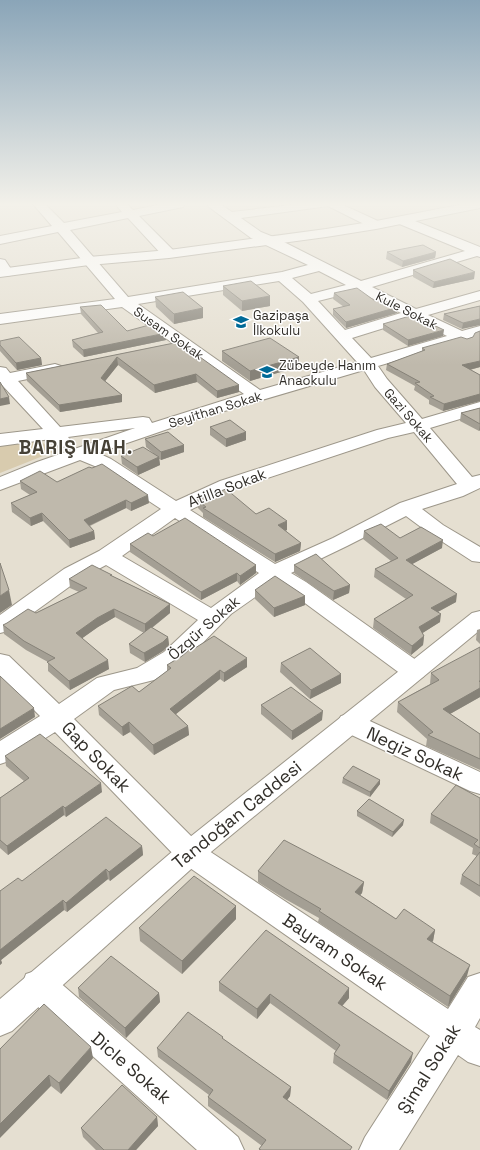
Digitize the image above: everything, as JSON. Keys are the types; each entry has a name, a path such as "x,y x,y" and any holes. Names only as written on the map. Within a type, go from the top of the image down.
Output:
{"street":[{"name":"Susam Sokak","path":"87,258 125,302 258,396"},
{"path":"2,269 128,258"},
{"name":"Kule Sokak","path":"304,258 414,314 480,345"},
{"path":"308,299 459,258"},
{"path":"0,319 125,302 282,276 321,266"},
{"name":"Gazi Sokak","path":"282,276 308,299 368,364 381,383 463,478 474,484"},
{"path":"341,336 480,294"},
{"name":"Seyithan Sokak","path":"0,484 188,416 480,331"},
{"path":"161,347 184,343"},
{"path":"2,377 69,366"},
{"path":"2,377 56,433 75,456 104,463 274,573 298,586 414,672"},
{"name":"Atilla Sokak","path":"0,626 72,574 107,556 175,509 227,485 383,434 418,426 480,407"},
{"path":"0,440 188,416"},
{"name":"Özgür Sokak","path":"0,754 57,718 106,684 145,674 173,658 222,609 274,573 340,542 407,507 474,484"},
{"path":"407,507 436,529 480,556"},
{"path":"107,556 200,612 213,618"},
{"name":"Tandoğan Caddesi","path":"0,1020 38,985 190,854 480,618"},
{"name":"Gap Sokak","path":"0,662 190,854"},
{"name":"Negiz Sokak","path":"350,723 480,784"},
{"name":"Bayram Sokak","path":"190,854 480,1050"},
{"name":"Dicle Sokak","path":"38,985 225,1150"},
{"name":"Şimal Sokak","path":"378,1150 480,988"}],"shaded area":[{"path":"41,441 53,452 0,473 0,446"}],"building":[{"path":"397,258 415,258 403,261"},
{"path":"450,259 475,272 434,282 413,270"},
{"path":"251,281 270,296 242,301 223,286"},
{"path":"357,288 375,301 382,299 398,307 346,322 333,309 350,305 334,293"},
{"path":"183,292 203,308 174,314 155,297"},
{"path":"101,305 127,331 153,324 166,333 83,350 72,340 103,332 80,307"},
{"path":"480,306 480,319 463,323 444,314"},
{"path":"413,315 444,330 408,340 383,324"},
{"path":"480,331 480,361 462,365 480,375 480,394 444,404 430,397 434,396 415,383 420,382 387,364 425,350 422,348 461,337 467,339 473,337 475,333"},
{"path":"19,337 41,358 16,363 0,345 0,341"},
{"path":"270,338 299,357 250,371 222,351"},
{"path":"179,342 239,385 217,391 196,374 154,385 117,357 101,378 122,395 59,405 26,373"},
{"path":"0,382 9,397 0,399"},
{"path":"480,408 480,424 461,413"},
{"path":"230,420 246,432 226,439 210,427"},
{"path":"168,432 184,445 161,452 145,439"},
{"path":"143,447 159,457 137,467 121,456"},
{"path":"102,464 148,495 131,503 126,500 84,520 94,531 69,540 42,513 30,518 11,503 37,492 20,481 40,471 57,482 89,467 92,468"},
{"path":"226,489 256,514 269,508 287,521 278,525 301,543 275,554 203,508 206,507 197,500"},
{"path":"185,518 256,565 240,576 237,573 201,592 130,544 148,533 153,536"},
{"path":"381,524 400,538 421,527 443,540 406,560 457,594 431,608 441,614 419,627 424,636 412,646 374,619 413,595 375,569 398,558 364,531"},
{"path":"316,554 350,585 334,591 294,565"},
{"path":"0,563 9,590 0,596"},
{"path":"92,565 170,604 145,624 114,609 97,618 76,633 108,660 69,681 47,662 55,658 24,641 3,625 28,609 36,613 87,588 69,579"},
{"path":"275,576 305,596 274,608 255,590"},
{"path":"151,627 168,637 163,642 144,653 129,644"},
{"path":"214,636 247,658 224,673 220,670 170,709 188,726 153,745 129,722 122,727 98,706 132,686 139,692 171,668 167,665 190,649 192,650"},
{"path":"480,647 480,688 443,709 480,734 480,759 428,735 433,732 398,702 439,680 431,673"},
{"path":"310,648 341,674 311,690 281,663"},
{"path":"0,676 34,708 0,729"},
{"path":"291,687 323,711 292,731 261,705"},
{"path":"40,734 101,783 65,808 63,806 7,846 0,840 0,798 29,778 5,756"},
{"path":"353,766 380,780 370,792 343,778"},
{"path":"456,785 480,798 480,848 474,844 478,840 431,814"},
{"path":"369,799 404,820 393,832 357,811"},
{"path":"106,817 142,846 109,872 106,869 66,903 63,900 0,950 0,891 18,878 22,881"},
{"path":"284,840 364,882 355,892 396,919 404,909 435,930 427,939 470,965 450,996 319,911 321,909 258,871"},
{"path":"480,852 480,886 462,875"},
{"path":"194,876 236,906 182,961 139,928"},
{"path":"266,930 349,988 338,1003 413,1053 389,1091 334,1054 340,1045 270,994 257,1009 219,982"},
{"path":"111,956 159,993 125,1028 78,988"},
{"path":"44,1004 91,1047 59,1083 49,1075 0,1124 0,1049"},
{"path":"188,1012 291,1087 283,1097 352,1147 350,1150 259,1149 266,1140 208,1097 213,1090 157,1048"},
{"path":"122,1085 157,1117 128,1150 104,1150 81,1128"}],"place":[{"name":"Gazipaşa İlkokulu","path":"241,322"},
{"name":"Zübeyde Hanım Anaokulu","path":"267,372"}],"district":[{"name":"BARIŞ MAH.","path":"76,447"}]}
